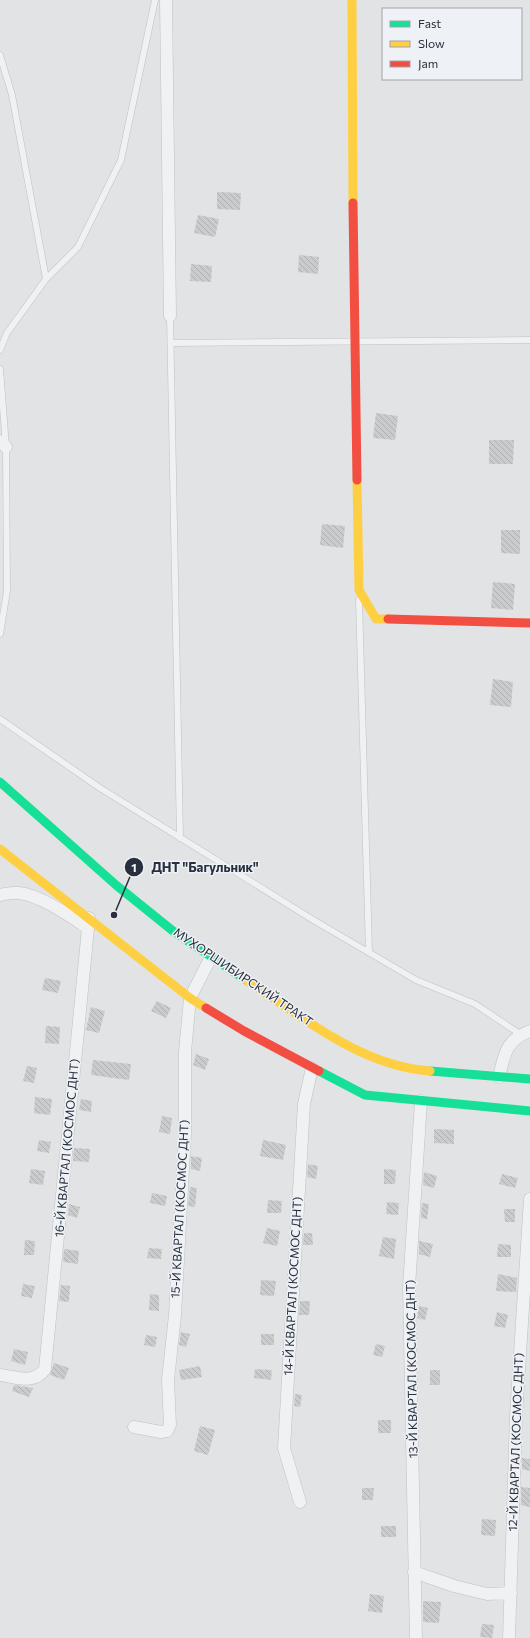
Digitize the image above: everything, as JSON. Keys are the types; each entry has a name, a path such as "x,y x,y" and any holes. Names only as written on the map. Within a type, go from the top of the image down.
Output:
{"street":[{"path":"166,0 170,316"},
{"path":"352,0 359,590 376,619 530,623"},
{"name":"МУХОРШИБИРСКИЙ ТРАКТ","path":"0,782 141,906 211,957 313,1025 353,1049 371,1056 424,1071 530,1079"},
{"path":"0,849 88,923 190,998 244,1031 365,1095 530,1110"},
{"path":"0,895 19,893 42,901 88,923"},
{"name":"16-Й КВАРТАЛ (КОСМОС ДНТ)","path":"0,1375 34,1380 40,1377 45,1370 88,923"},
{"name":"15-Й КВАРТАЛ (КОСМОС ДНТ)","path":"134,1427 161,1432 167,1431 170,1425 168,1380 175,1315 180,1234 185,1133 185,1052 190,998 211,957"},
{"path":"499,1077 506,1049 527,1034"},
{"name":"14-Й КВАРТАЛ (КОСМОС ДНТ)","path":"300,1502 284,1448 304,1104 312,1068"},
{"name":"13-Й КВАРТАЛ (КОСМОС ДНТ)","path":"416,1638 409,1287 421,1101"},
{"name":"12-Й КВАРТАЛ (КОСМОС ДНТ)","path":"509,1638 516,1416 530,1199"},
{"path":"414,1572 454,1586 487,1594 511,1593"}],"lane":[{"path":"0,350 6,333 46,279 78,247 121,160 155,0"},
{"path":"0,55 12,95 46,279"},
{"path":"170,316 180,838"},
{"path":"171,344 530,340"},
{"path":"0,369 7,591 0,634"},
{"path":"359,590 369,952"},
{"path":"0,719 100,788 369,952 416,980 475,1004 527,1034"}],"building":[{"path":"217,192 241,193 240,210 217,209"},
{"path":"198,215 219,219 215,237 194,233"},
{"path":"299,255 319,257 318,274 298,272"},
{"path":"191,264 212,266 211,282 190,281"},
{"path":"376,413 398,416 395,440 373,438"},
{"path":"489,440 514,440 513,464 489,464"},
{"path":"322,524 345,526 343,548 320,545"},
{"path":"501,530 520,530 520,554 501,553"},
{"path":"493,582 515,584 513,610 491,608"},
{"path":"493,679 513,682 511,707 490,705"},
{"path":"45,978 61,981 58,993 42,990"},
{"path":"157,1001 171,1008 166,1018 151,1011"},
{"path":"91,1007 105,1011 99,1033 86,1030"},
{"path":"46,1026 60,1027 59,1044 45,1043"},
{"path":"196,1054 209,1059 205,1070 193,1065"},
{"path":"93,1060 131,1064 129,1080 91,1075"},
{"path":"27,1066 37,1068 34,1083 23,1081"},
{"path":"35,1097 52,1099 50,1115 34,1113"},
{"path":"81,1099 92,1101 91,1112 79,1110"},
{"path":"162,1116 172,1118 170,1134 159,1132"},
{"path":"434,1129 454,1130 454,1144 434,1143"},
{"path":"39,1140 51,1142 49,1153 37,1151"},
{"path":"263,1140 286,1145 283,1160 260,1156"},
{"path":"74,1148 90,1149 89,1162 73,1161"},
{"path":"191,1156 202,1158 200,1171 191,1169"},
{"path":"308,1164 318,1166 316,1179 307,1177"},
{"path":"31,1169 45,1171 43,1185 29,1183"},
{"path":"384,1169 396,1170 395,1184 384,1184"},
{"path":"424,1172 437,1176 434,1188 423,1185"},
{"path":"502,1174 518,1178 515,1188 499,1184"},
{"path":"190,1187 197,1188 195,1207 188,1206"},
{"path":"152,1193 167,1196 165,1206 150,1203"},
{"path":"268,1200 282,1201 281,1213 267,1213"},
{"path":"387,1202 399,1203 398,1215 386,1214"},
{"path":"422,1203 429,1204 427,1219 421,1218"},
{"path":"69,1204 80,1207 77,1218 68,1215"},
{"path":"504,1209 515,1209 515,1222 505,1222"},
{"path":"267,1228 280,1231 277,1246 263,1243"},
{"path":"304,1233 312,1233 313,1245 303,1245"},
{"path":"383,1237 396,1239 394,1259 379,1256"},
{"path":"25,1240 35,1241 34,1255 24,1255"},
{"path":"419,1241 433,1244 430,1257 419,1254"},
{"path":"498,1244 511,1245 511,1257 497,1257"},
{"path":"149,1248 162,1249 161,1259 147,1258"},
{"path":"64,1249 79,1251 78,1264 63,1262"},
{"path":"498,1274 517,1278 516,1292 496,1291"},
{"path":"261,1280 276,1281 274,1296 260,1295"},
{"path":"23,1284 35,1286 32,1298 21,1296"},
{"path":"61,1285 70,1286 69,1302 59,1301"},
{"path":"150,1294 159,1295 159,1311 149,1310"},
{"path":"300,1301 310,1301 309,1315 299,1315"},
{"path":"419,1306 428,1308 425,1320 417,1318"},
{"path":"497,1312 508,1315 505,1328 494,1326"},
{"path":"181,1332 190,1334 186,1347 179,1345"},
{"path":"261,1334 274,1334 274,1345 261,1345"},
{"path":"146,1335 157,1337 155,1347 144,1345"},
{"path":"376,1344 385,1346 382,1357 373,1355"},
{"path":"14,1349 28,1352 25,1365 11,1361"},
{"path":"54,1363 69,1368 64,1380 50,1375"},
{"path":"200,1366 202,1377 181,1380 179,1370"},
{"path":"255,1369 272,1370 271,1380 254,1378"},
{"path":"430,1370 440,1370 440,1385 430,1385"},
{"path":"14,1385 33,1388 29,1397 12,1391"},
{"path":"295,1394 302,1395 300,1407 294,1406"},
{"path":"378,1420 391,1420 391,1433 378,1433"},
{"path":"200,1426 215,1430 208,1455 194,1451"},
{"path":"522,1458 530,1459 530,1471 522,1469"},
{"path":"521,1487 530,1488 530,1507 521,1505"},
{"path":"362,1488 374,1488 373,1500 362,1500"},
{"path":"482,1519 496,1520 495,1536 481,1535"},
{"path":"381,1526 396,1526 396,1537 381,1537"},
{"path":"370,1594 384,1596 382,1613 368,1611"},
{"path":"423,1601 441,1602 439,1623 423,1622"},
{"path":"482,1624 494,1625 492,1638 480,1637"}],"traffic: fast":[{"path":"0,782 116,885 173,931 246,980"},
{"path":"319,1071 365,1095 530,1111"},
{"path":"430,1071 530,1079"}],"traffic: slow":[{"path":"352,0 353,203"},
{"path":"357,480 359,590 376,619 388,619"},
{"path":"0,849 190,998 206,1008"},
{"path":"246,980 311,1024 356,1050 380,1060 405,1067 430,1071"}],"traffic: jam":[{"path":"353,203 357,480"},
{"path":"388,619 530,623"},
{"path":"206,1008 244,1031 319,1071"}],"place":[{"name":"ДНТ \"Багульник\"","path":"114,915"}]}
